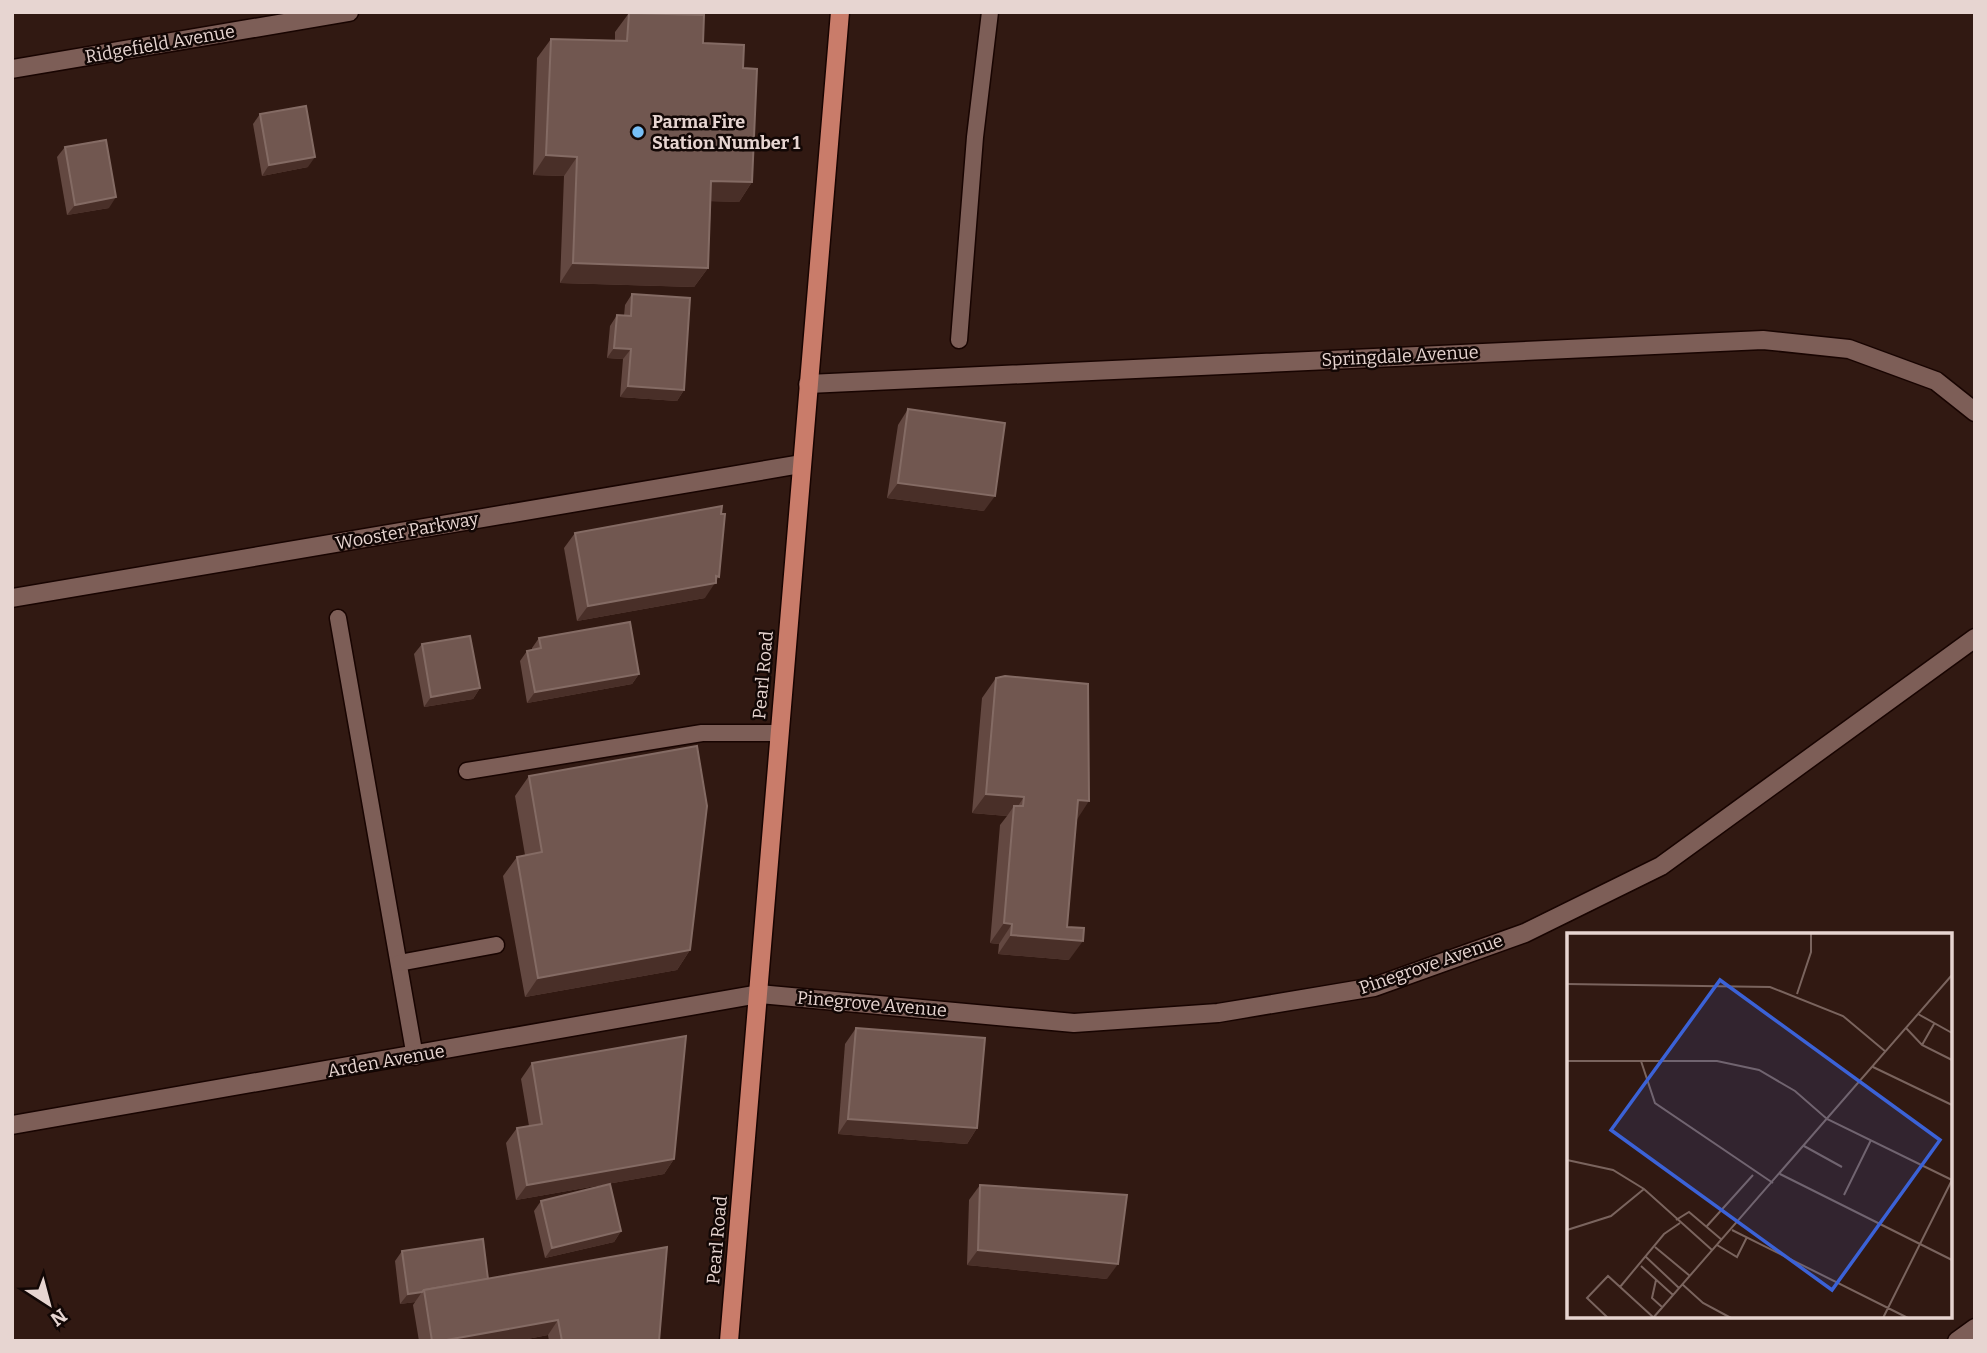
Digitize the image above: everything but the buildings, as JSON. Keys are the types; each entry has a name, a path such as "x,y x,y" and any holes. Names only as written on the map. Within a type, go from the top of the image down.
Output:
{"main road":[{"name":"Pearl Road","path":"729,1341 840,12"}],"street":[{"name":"Ridgefield Avenue","path":"12,69 349,12"},
{"name":"Springdale Avenue","path":"808,384 1763,340 1849,349 1936,381 1975,412"},
{"name":"Wooster Parkway","path":"12,598 801,464"},
{"name":"Pinegrove Avenue","path":"759,994 1074,1023 1218,1013 1374,987 1525,933 1661,866 1975,638"},
{"name":"Arden Avenue","path":"12,1125 759,994"},
{"path":"1957,1341 1975,1328"}],"lane":[{"path":"959,340 975,137 990,12"},
{"path":"338,618 415,1056"},
{"path":"467,771 702,733 780,733"},
{"path":"399,963 496,945"}],"place":[{"name":"Parma Fire Station Number 1","path":"638,132"}]}
